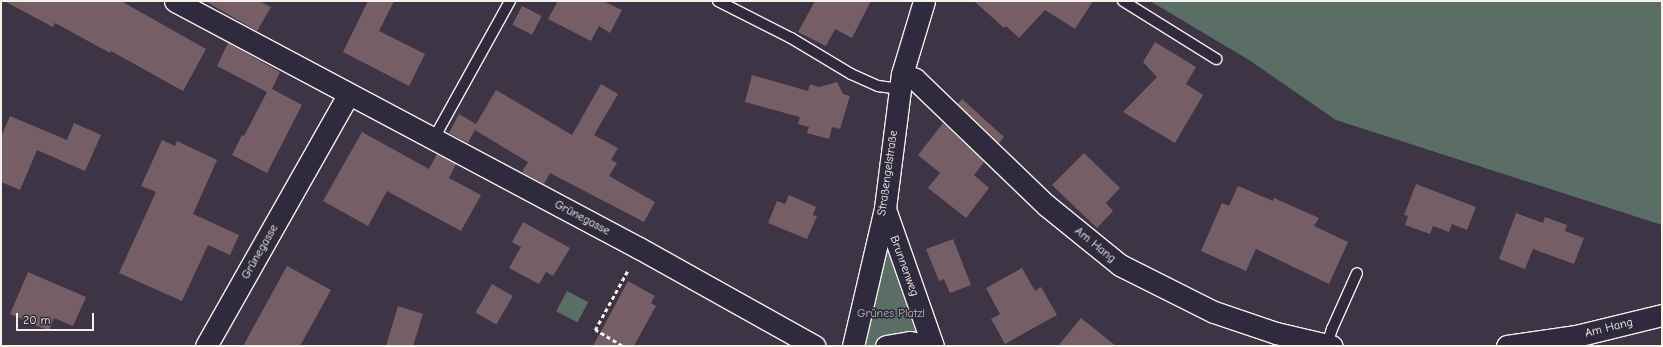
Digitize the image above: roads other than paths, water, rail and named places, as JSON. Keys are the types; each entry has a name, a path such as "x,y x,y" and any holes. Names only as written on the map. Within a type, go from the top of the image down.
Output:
{"street":[{"name":"Grünegasse","path":"175,1 433,140 640,248 814,346"},
{"name":"Straßengelstraße","path":"853,346 885,208 901,81 924,1"},
{"name":"Am Hang","path":"901,81 914,79 1046,206 1120,265 1214,312 1276,333 1330,346"},
{"name":"Grünegasse","path":"206,346 348,94"},
{"name":"Brunnenweg","path":"885,208 933,346"},
{"name":"Am Hang","path":"1507,346 1576,336 1662,315"},
{"path":"886,346 910,342 930,346"}],"lane":[{"path":"433,140 510,1"},
{"path":"718,1 791,38 851,74 878,86 901,81"},
{"path":"1123,1 1216,59"},
{"path":"1330,346 1332,328 1357,273"}],"park label":[{"name":"Grünes Platzl","path":"891,314"}]}
